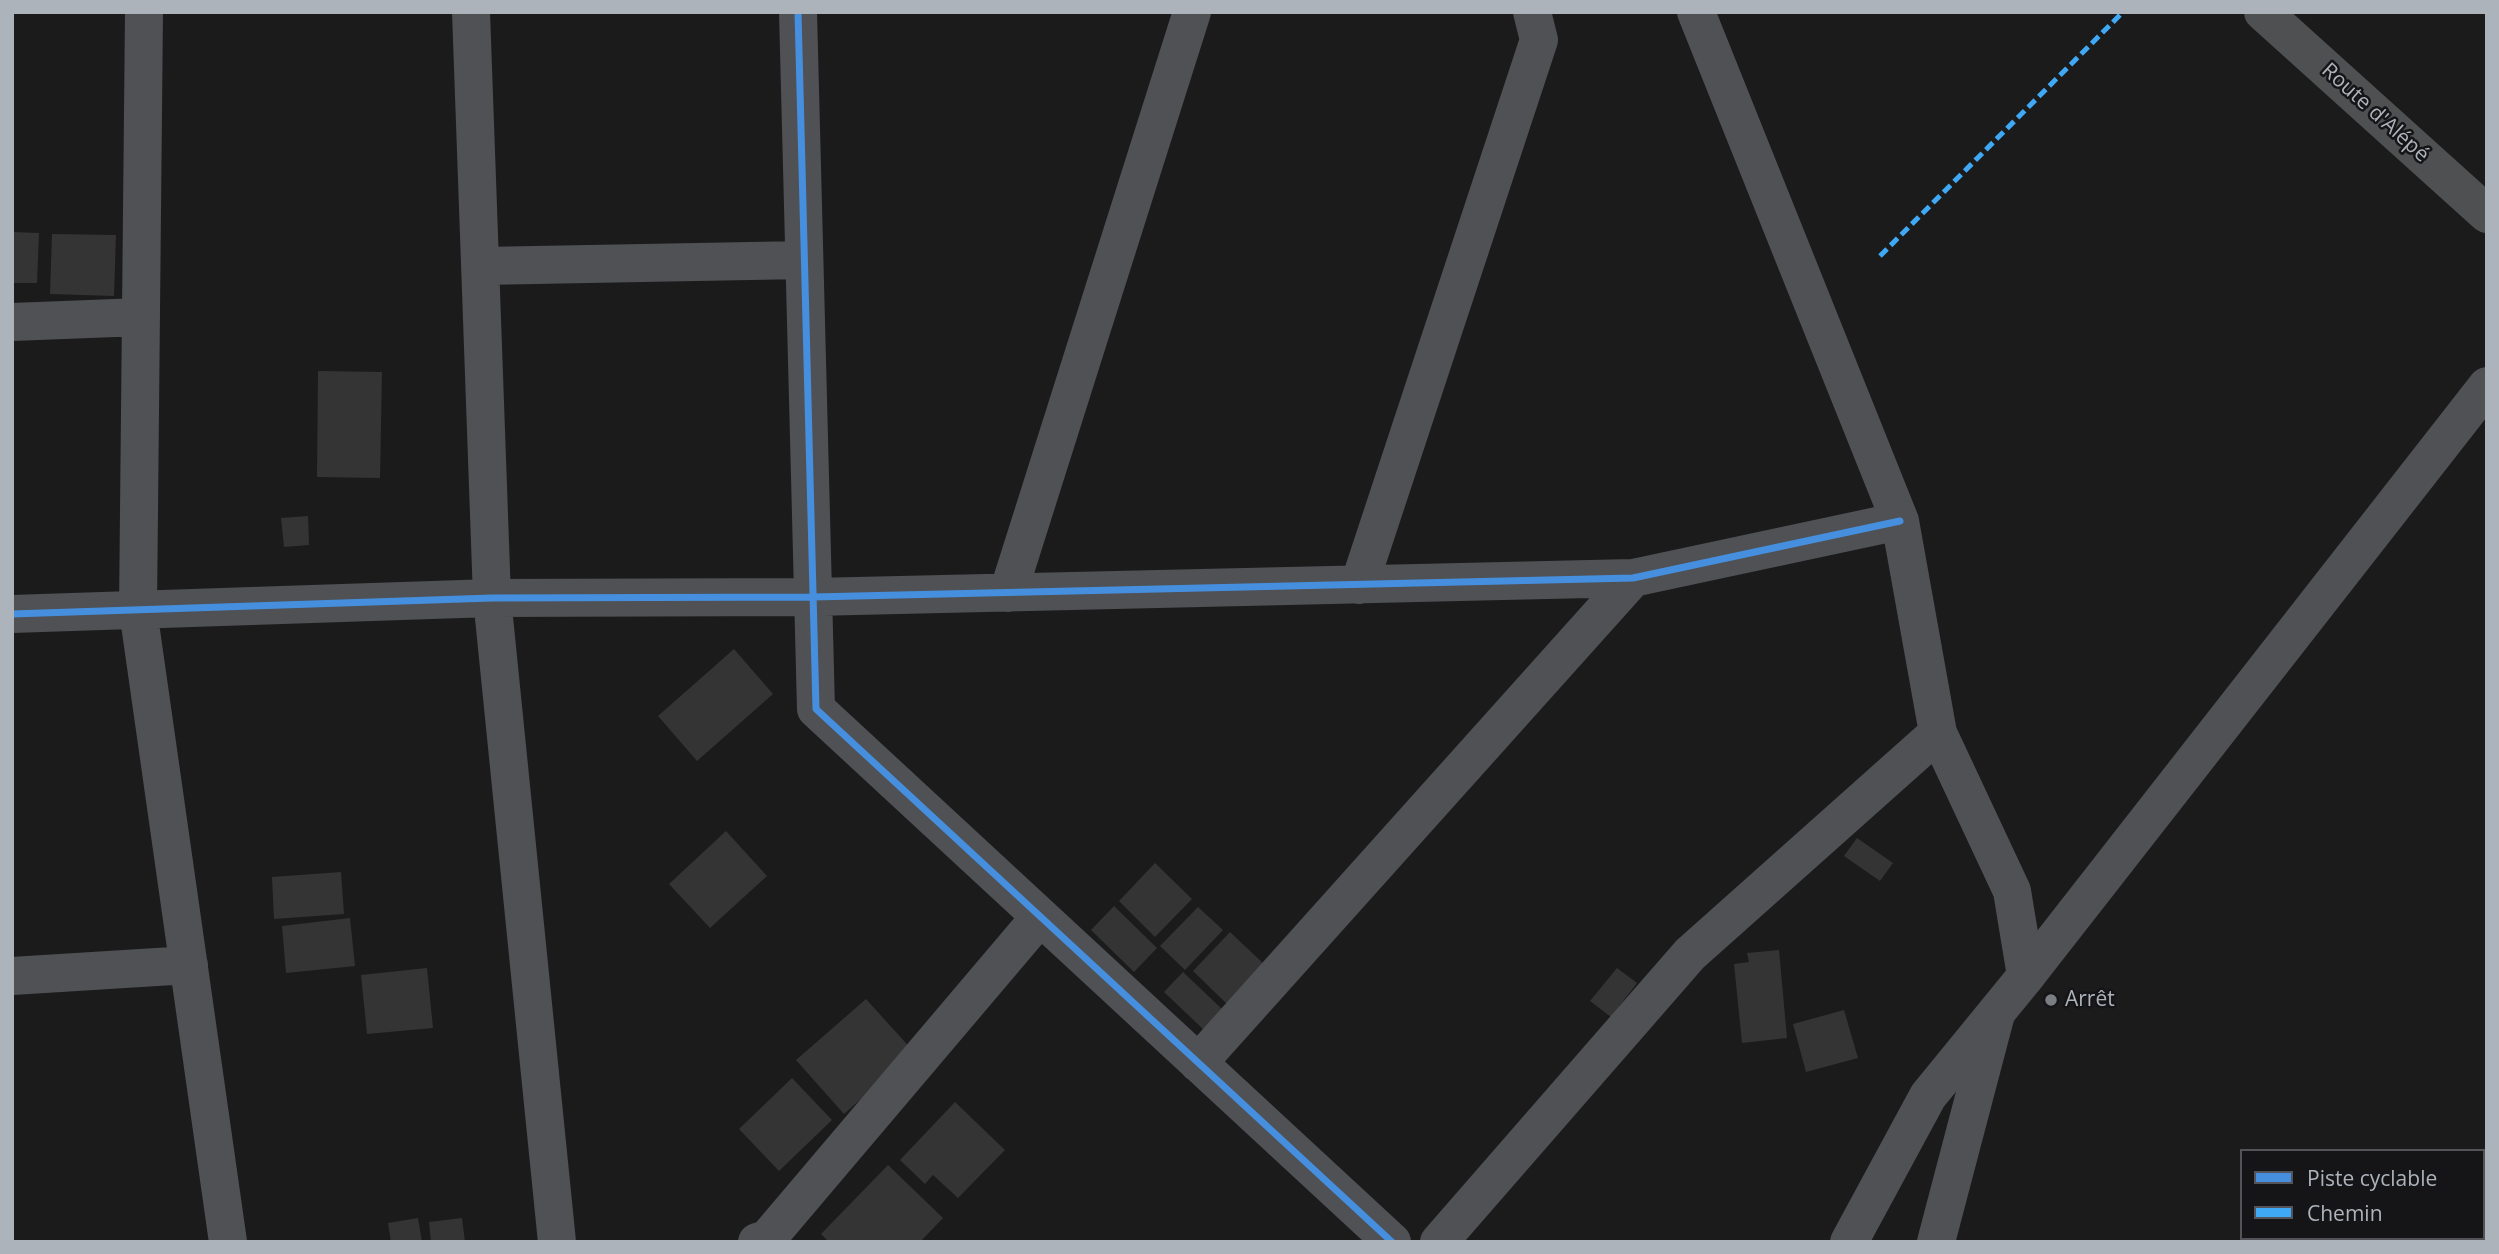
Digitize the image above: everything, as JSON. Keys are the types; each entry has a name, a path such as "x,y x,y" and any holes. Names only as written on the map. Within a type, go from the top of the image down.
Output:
{"main road":[{"name":"Route d'Alépé","path":"2263,12 2487,214"}],"street":[{"path":"144,12 138,610 228,1242"},
{"path":"471,12 492,598 556,1242"},
{"path":"798,12 816,709 1392,1242"},
{"path":"1008,593 1192,12"},
{"path":"1359,585 1539,40 1532,12"},
{"path":"1696,12 1900,522 1938,733 2011,891 2026,976"},
{"path":"481,266 804,260"},
{"path":"12,322 141,317"},
{"path":"1849,1242 1927,1096 2026,976 2487,386"},
{"path":"12,614 492,598 813,597 1633,578 1900,522"},
{"path":"1198,1063 1633,578"},
{"path":"1439,1242 1690,954 1938,733"},
{"path":"757,1242 767,1239 1040,917"},
{"path":"12,976 189,965"},
{"path":"1936,1242 1996,1014"}],"building":[{"path":"12,232 39,233 37,283 12,283"},
{"path":"52,234 116,235 114,296 50,294"},
{"path":"318,371 382,372 380,478 317,477"},
{"path":"308,516 309,545 284,547 281,518"},
{"path":"734,649 773,694 697,761 658,716"},
{"path":"726,831 767,876 710,928 669,884"},
{"path":"1857,838 1893,863 1880,881 1844,856"},
{"path":"1155,863 1192,899 1155,937 1119,901"},
{"path":"341,872 344,914 274,919 272,877"},
{"path":"1114,906 1157,948 1134,972 1091,930"},
{"path":"1198,907 1223,930 1185,970 1160,946"},
{"path":"350,918 355,966 286,973 282,926"},
{"path":"1230,932 1266,966 1228,1005 1193,971"},
{"path":"1779,950 1787,1038 1742,1043 1734,964 1749,962 1747,953"},
{"path":"427,968 433,1028 367,1034 361,975"},
{"path":"1617,968 1637,983 1611,1017 1590,1001"},
{"path":"1183,972 1223,1010 1204,1030 1164,992"},
{"path":"866,999 914,1052 844,1114 796,1060"},
{"path":"1844,1010 1858,1058 1806,1072 1793,1024"},
{"path":"792,1078 832,1120 779,1171 739,1129"},
{"path":"955,1102 1005,1150 958,1198 933,1175 925,1184 900,1160"},
{"path":"888,1165 943,1218 920,1242 829,1242 821,1234"},
{"path":"418,1218 422,1242 391,1242 388,1223"},
{"path":"462,1218 465,1242 431,1242 429,1222"}],"marked path":[{"path":"1880,256 2123,12"}],"cycle path":[{"path":"798,12 816,709 1392,1242"},
{"path":"12,614 492,598 813,597 1633,578 1900,521"}],"place":[{"name":"Arrêt","path":"2051,1000"}]}
